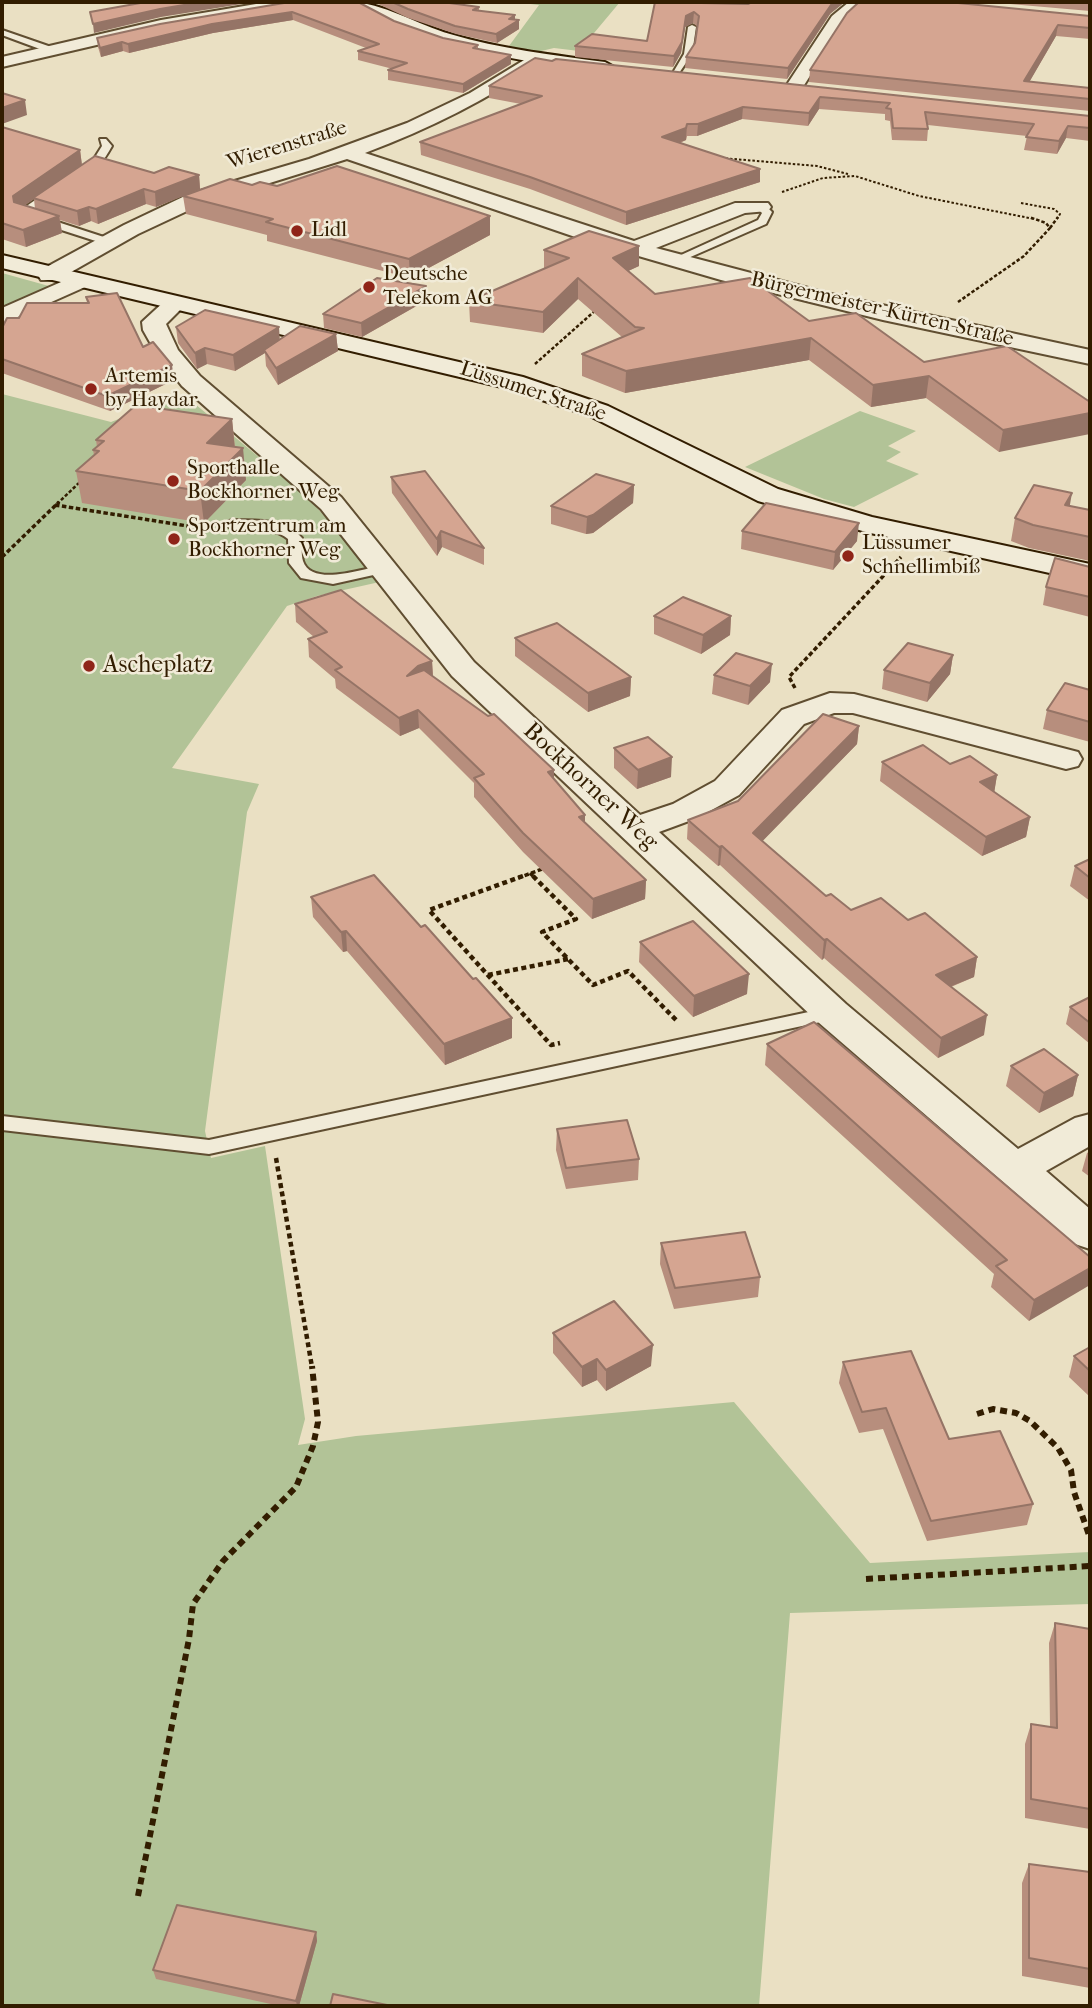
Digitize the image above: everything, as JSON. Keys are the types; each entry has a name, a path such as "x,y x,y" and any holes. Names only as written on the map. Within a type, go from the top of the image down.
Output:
{"street":[{"path":"2,62 161,25 294,2"},
{"path":"356,2 401,25 428,34 536,57 626,69"},
{"path":"795,86 838,19 858,2"},
{"name":"Wierenstraße","path":"49,275 109,242 214,192 346,153 466,102 536,57"},
{"path":"668,74 701,77"},
{"name":"Bürgermeister-Kürten-Straße","path":"346,153 675,260 928,322 1090,357"},
{"path":"636,248 742,207 761,207"},
{"name":"Lüssumer Straße","path":"2,262 77,282 514,382 599,411 768,495 817,511 1090,573"},
{"path":"2,317 77,282"},
{"name":"Bockhorner Weg","path":"176,304 154,322 155,330 168,353 191,382 331,503 463,669 832,1013 1090,1233"},
{"path":"635,829 685,811 719,793 793,717 808,709 830,704 854,704 1066,759"},
{"path":"1014,1170 1090,1128"}],"lane":[{"path":"668,74 688,54 692,27"},
{"path":"2,32 51,50"},
{"path":"75,177 96,163 107,146 103,141"},
{"path":"64,184 22,214 109,242"},
{"path":"675,260 762,222 767,212 761,207"},
{"path":"234,524 279,527 289,531 295,538 296,563 306,575 333,580 382,569"},
{"path":"2,1123 209,1147 832,1013"}],"path":[{"path":"710,156 817,166 930,198 1029,217 1046,223 1049,228"},
{"path":"761,207 768,197 824,178 855,176"},
{"path":"928,322 1024,256 1060,214 1054,209 1021,203"},
{"path":"514,382 601,307"},
{"path":"2,557 82,480"},
{"path":"55,505 209,531 234,524"},
{"path":"808,709 789,677 921,536"},
{"path":"555,864 429,910 551,1045 563,1043"},
{"path":"530,873 576,919 542,932 593,985 628,971 679,1023 666,1025"},
{"path":"488,975 569,959"},
{"path":"138,1896 193,1604 223,1562 296,1487 313,1446 318,1422 317,1394 272,1133"},
{"path":"977,1414 993,1409 1016,1413 1030,1421 1058,1448 1071,1470 1074,1492 1090,1538"},
{"path":"866,1579 1090,1566"}],"green space":[{"path":"513,2 620,2 579,51 554,48 537,52 509,46 539,5"},
{"path":"2,273 56,288 2,312"},
{"path":"2,394 111,422 183,394 308,498 384,581 317,596 287,606 172,768 259,784 247,812 205,1131 211,1158 265,1146 305,1419 298,1445 356,1436 734,1402 870,1563 1090,1552 1090,1604 790,1613 759,2006 2,2006"},
{"path":"860,411 916,431 888,446 901,452 886,461 919,474 854,507 824,499 745,467"}],"building":[{"path":"146,2 202,2 93,24 90,12"},
{"path":"290,2 358,2 394,21 443,38 478,45 473,48 511,55 463,84 388,70 407,63 358,51 379,44 292,12 212,24 100,48 97,38 160,24"},
{"path":"392,2 442,2 479,7 473,10 515,15 509,19 519,20 496,34 455,26"},
{"path":"655,2 833,2 788,68 686,57 695,43 699,16 694,12 686,16 682,42 674,56 575,46 592,34 647,41"},
{"path":"859,2 948,2 1090,16 1090,28 1058,25 1024,81 1090,88 1090,99 810,70 847,13"},
{"path":"535,58 1090,116 1090,128 1068,126 1059,141 1026,137 1034,124 925,112 928,129 893,128 891,109 886,108 890,103 820,97 809,113 743,107 698,124 687,124 686,128 662,137 760,169 626,212 530,177 420,142 542,96 489,86"},
{"path":"2,93 25,100 2,108"},
{"path":"2,127 80,150 13,196 14,202 59,216 23,230 2,223"},
{"path":"95,156 154,173 169,167 199,175 155,192 144,189 96,209 89,207 77,211 33,198"},
{"path":"337,166 490,216 409,259 266,222 273,219 183,196 230,179 252,185 260,182 277,186"},
{"path":"589,231 639,246 613,258 655,294 750,278 809,321 856,313 924,362 1007,346 1090,402 1090,413 1003,430 929,376 873,385 811,338 626,371 582,354 644,328 635,327 578,278 543,312 469,301 569,258 544,250"},
{"path":"377,278 426,286 361,323 323,314"},
{"path":"117,293 143,347 153,342 172,365 107,396 2,359 2,328 7,318 19,318 27,303 89,303 86,297"},
{"path":"205,310 279,327 233,355 205,348 195,353 176,327"},
{"path":"300,326 336,334 276,368 264,350"},
{"path":"136,405 232,419 207,443 243,448 200,491 76,471 99,451 93,450 104,441 96,440"},
{"path":"425,471 484,548 441,531 437,539 391,477"},
{"path":"596,474 634,485 587,517 551,506"},
{"path":"1034,485 1072,493 1065,505 1090,510 1090,537 1033,525 1015,518"},
{"path":"766,503 859,523 835,552 742,531"},
{"path":"1055,558 1090,567 1090,597 1046,587"},
{"path":"341,590 432,661 418,666 407,676 424,670 488,716 494,714 554,770 548,772 585,815 579,817 646,880 593,899 523,833 474,778 484,774 418,710 399,718 335,670 342,667 308,639 327,632 295,604"},
{"path":"683,597 731,616 703,635 654,616"},
{"path":"557,623 631,677 588,693 515,638"},
{"path":"908,643 953,655 930,683 884,670"},
{"path":"736,653 772,664 750,686 714,675"},
{"path":"1065,683 1090,690 1090,722 1047,710"},
{"path":"823,714 859,726 753,833 826,896 831,894 851,910 881,898 908,920 925,913 977,957 936,975 987,1015 941,1038 827,939 824,940 722,846 719,847 688,820 738,801"},
{"path":"648,737 672,757 638,770 614,748"},
{"path":"923,745 950,764 970,756 997,775 980,782 1030,817 986,837 882,762"},
{"path":"1090,859 1090,878 1075,866"},
{"path":"374,875 421,927 425,925 512,1018 444,1044 346,931 341,932 311,897"},
{"path":"693,921 749,974 694,996 640,942"},
{"path":"1090,997 1090,1023 1070,1007"},
{"path":"814,1022 1090,1257 1090,1268 1034,1300 996,1266 1007,1260 767,1044"},
{"path":"1044,1049 1078,1075 1044,1093 1011,1066"},
{"path":"627,1120 639,1159 566,1168 557,1129"},
{"path":"745,1232 760,1277 675,1288 661,1243"},
{"path":"614,1301 653,1345 606,1370 597,1359 582,1367 553,1333"},
{"path":"1090,1347 1090,1371 1074,1356"},
{"path":"911,1351 949,1439 1000,1431 1033,1504 931,1521 886,1408 862,1412 843,1362"},
{"path":"1055,1623 1090,1629 1090,1809 1031,1799 1031,1724 1057,1728"},
{"path":"1029,1864 1090,1872 1090,1969 1029,1958"},
{"path":"177,1905 316,1932 296,2001 153,1970"},
{"path":"333,1994 392,2006 330,2006"}],"place":[{"name":"Lidl","path":"297,231"},
{"name":"Deutsche Telekom AG","path":"369,287"},
{"name":"Artemis by Haydar","path":"91,389"},
{"name":"Sporthalle Bockhorner Weg","path":"173,481"},
{"name":"Sportzentrum am Bockhorner Weg","path":"174,539"},
{"name":"Lüssumer Schnellimbiß","path":"848,556"},
{"name":"Ascheplatz","path":"89,666"}]}
